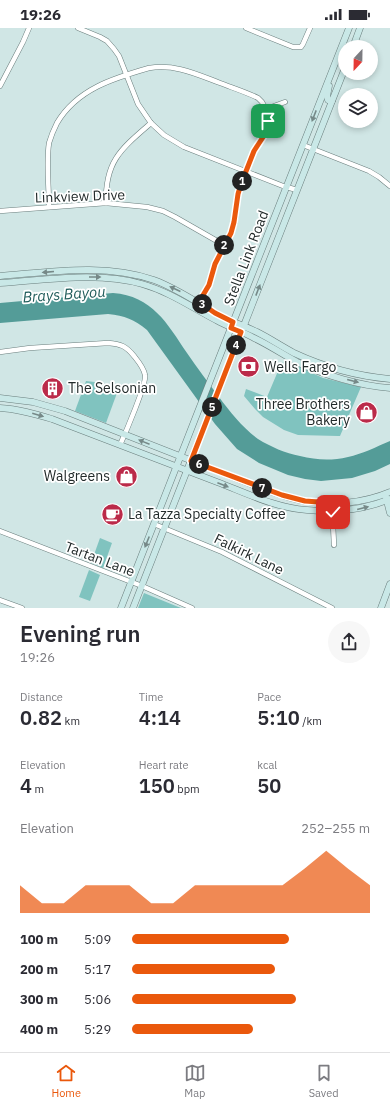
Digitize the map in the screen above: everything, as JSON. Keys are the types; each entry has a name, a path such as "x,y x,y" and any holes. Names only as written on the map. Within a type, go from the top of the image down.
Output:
{"main road":[{"name":"Stella Link Road","path":"121,608 349,28"},
{"path":"356,40 360,28"},
{"path":"332,70 327,96 328,100 332,101"},
{"name":"Stella Link Road","path":"133,608 340,80"},
{"path":"269,230 280,234"},
{"path":"0,276 77,270 98,270 141,276 155,280 178,290 199,302 232,325"},
{"path":"0,283 100,277 122,279 142,284 178,298 215,320 242,329 254,338 280,349 338,369 364,376 390,379"},
{"path":"280,349 310,368 361,383 390,388"},
{"path":"335,376 338,369"},
{"path":"0,398 33,402 64,411 261,488 305,501 332,503 352,502 369,499 388,493 390,513"},
{"path":"8,399 11,409"},
{"path":"0,408 34,413 52,419 273,503 297,509 333,512 360,509 389,500"},
{"path":"258,497 261,488"},
{"path":"381,608 390,584"}],"street":[{"path":"0,86 29,28"},
{"path":"78,28 100,37 111,45 119,56 138,104 151,123 164,135 177,143 246,172 297,190"},
{"path":"246,28 293,47 300,47 305,42 310,28"},
{"path":"49,207 48,153 53,131 63,114 78,97 98,85 143,70 158,67 174,67 183,69 253,96 262,102 266,110 268,121 267,131 254,151 238,194 231,233 215,264 209,285 199,302"},
{"path":"266,110 285,102"},
{"path":"106,203 108,176 114,160 125,146 151,123"},
{"path":"303,145 379,177 390,186"},
{"name":"Linkview Drive","path":"0,211 106,203 130,204 155,209 175,217 224,245"},
{"path":"0,352 30,348 108,343 126,347 137,360 144,371 145,376 141,392 120,445"},
{"path":"332,503 334,544"},
{"name":"Falkirk Lane","path":"154,524 222,552 332,608"},
{"name":"Tartan Lane","path":"0,531 142,586 192,608"},
{"path":"0,600 22,608"}],"shaded area":[{"path":"113,293 127,295 138,299 157,313 172,331 228,408 242,425 258,439 289,453 324,460 353,456 390,441 390,464 375,471 352,478 321,481 288,475 259,463 237,449 215,424 147,330 138,323 129,319 108,314 0,323 0,303"},
{"path":"284,360 323,378 361,387 340,436 298,435 284,430 263,417 244,396 246,389 267,397"},
{"path":"86,381 103,383 117,393 106,423 75,411"},
{"path":"100,538 112,543 103,568 91,563"},
{"path":"89,570 100,575 90,601 79,597"},
{"path":"144,593 176,606 181,608 138,608"}],"place":[{"name":"Wells Fargo","path":"249,367"},
{"name":"The Selsonian","path":"53,388"},
{"name":"Three Brothers Bakery","path":"366,412"},
{"name":"Walgreens","path":"126,476"},
{"name":"La Tazza Specialty Coffee","path":"112,514"}],"route":[{"path":"268,121 267,131 254,151 241,184 231,233 219,254 209,285 199,302 215,313 233,322 231,328 241,332 191,461 294,499 316,503 332,503 333,512"}],"water label":[{"name":"Brays Bayou","path":"64,294"}]}
